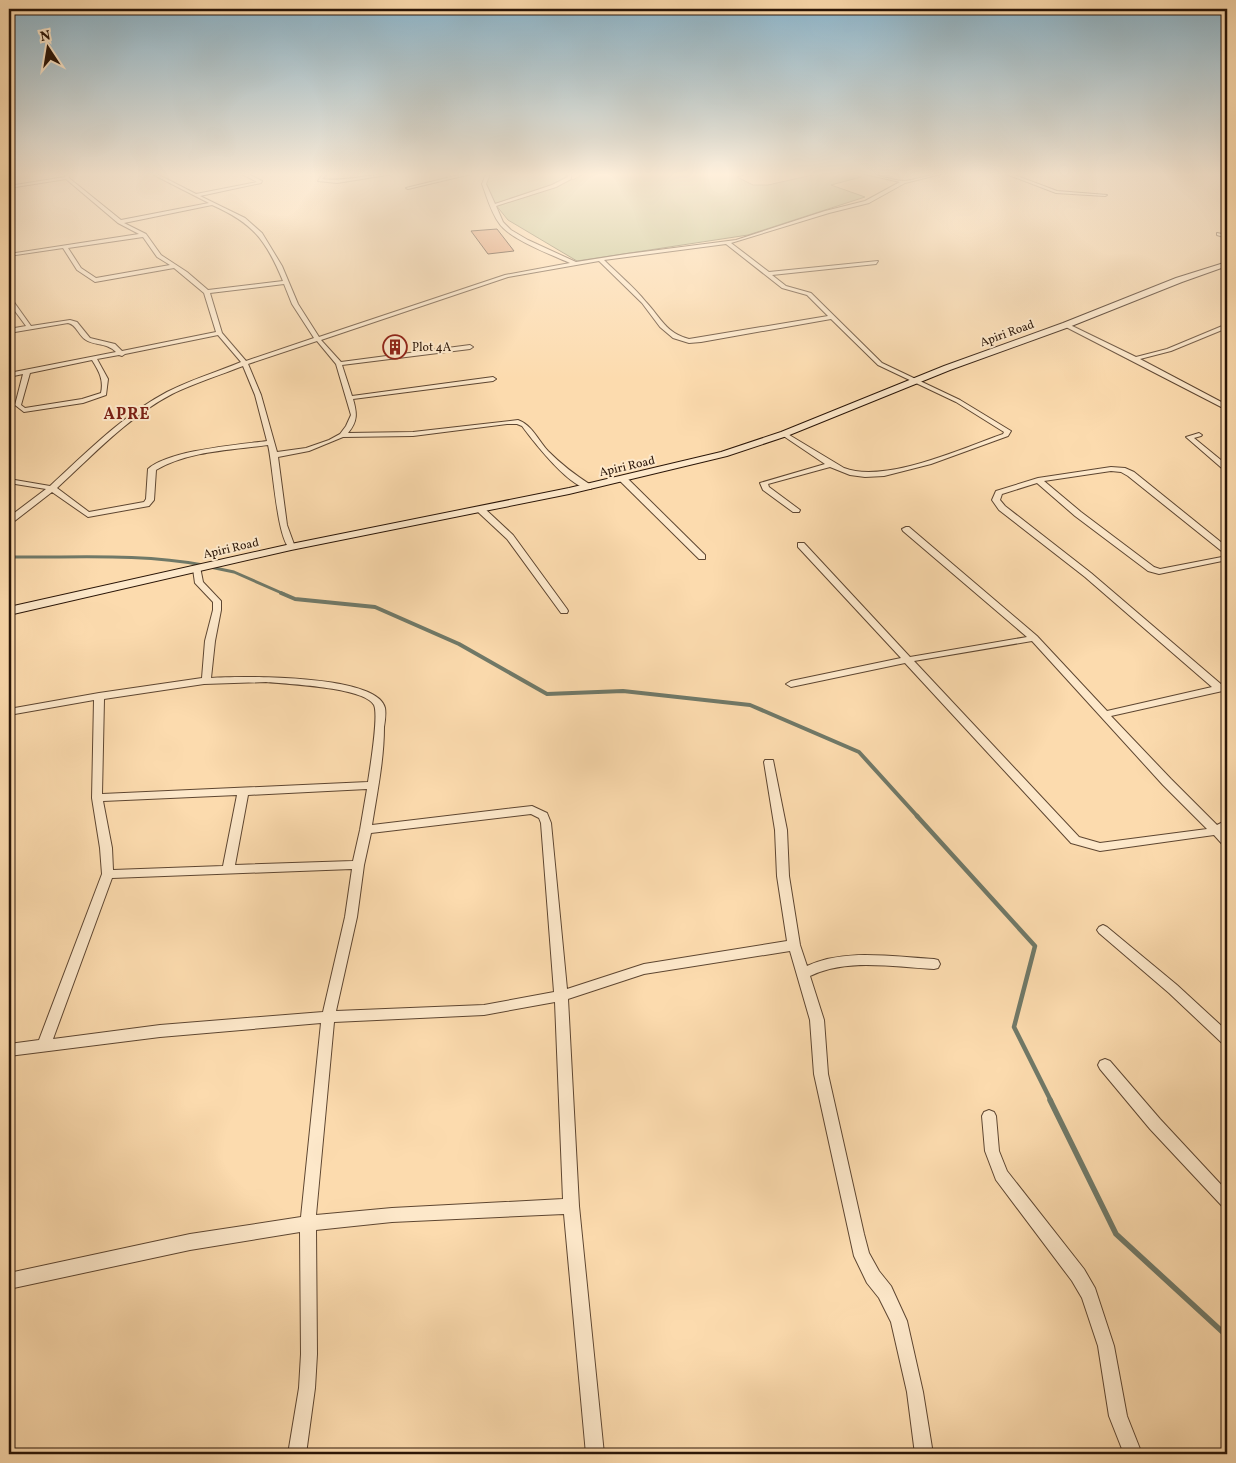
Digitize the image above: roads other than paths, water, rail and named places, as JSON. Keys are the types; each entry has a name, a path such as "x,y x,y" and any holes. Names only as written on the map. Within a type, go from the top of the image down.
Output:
{"street":[{"path":"9,255 99,242"},
{"path":"149,242 159,256 175,266 207,292 219,333 245,363 258,395 274,455 283,525 291,547"},
{"path":"265,242 279,266 295,304 317,338 339,364 354,415 349,427 342,435 331,441 307,450 274,455"},
{"path":"529,242 575,264"},
{"path":"9,520 52,488 122,425 146,408 170,393 245,363 492,280 535,270 728,243 784,287 809,294 880,364 958,401 1008,431 1006,435 901,470 870,474 855,474 832,464 784,434"},
{"path":"65,247 79,269 96,280 175,266"},
{"path":"601,260 644,302 662,326 675,337 689,341 832,317"},
{"path":"768,274 876,262"},
{"name":"Apiri Road","path":"9,611 291,547 588,487 724,454 784,434 1179,280 1227,264"},
{"path":"207,292 285,282"},
{"path":"9,299 28,327"},
{"path":"9,331 68,321 76,323 88,339 113,345 122,354"},
{"path":"1066,325 1227,408"},
{"path":"1135,359 1169,350 1227,326"},
{"path":"9,376 219,333"},
{"path":"339,364 470,347"},
{"path":"27,372 18,405 24,410 83,401 104,394 107,384 106,376 94,359"},
{"path":"349,398 493,379"},
{"path":"342,435 413,434 518,422 524,425 544,451 566,472 588,487"},
{"path":"1199,435 1189,437 1227,468"},
{"path":"9,481 52,488 88,514 146,504 150,500 152,470 158,465 176,459 270,443"},
{"path":"796,510 766,488 764,483 832,464"},
{"path":"1223,687 1117,599 1002,508 996,500 999,492 1038,480 1111,469 1122,470 1131,474 1227,551"},
{"path":"624,479 702,557"},
{"path":"1038,480 1078,514 1151,569 1159,572 1227,558"},
{"path":"481,510 510,537 564,611"},
{"path":"906,529 1034,638 1167,782 1227,842"},
{"path":"801,545 1074,840 1100,847 1217,830 1227,824"},
{"path":"197,569 199,583 208,590 217,602 210,640 206,681"},
{"path":"791,684 907,660 1034,638"},
{"path":"9,712 99,696 206,681 272,680 316,683 349,689 374,698 380,707 379,745 366,830 358,865 351,917 328,1017 308,1223 309,1354 307,1388 298,1454"},
{"path":"1106,714 1223,687"},
{"path":"44,1046 108,874 106,848 97,798 99,696"},
{"path":"769,762 781,830 783,876 794,944 817,1020 823,1089 862,1256 873,1277 885,1292 899,1321 914,1392 924,1454"},
{"path":"97,798 373,785"},
{"path":"228,870 244,792"},
{"path":"366,830 532,810 544,816 561,996 571,1206 595,1454"},
{"path":"108,874 358,865"},
{"path":"1103,930 1173,989 1227,1039"},
{"path":"9,1050 160,1032 328,1017 476,1011 561,996 644,969 794,944"},
{"path":"803,974 812,968 843,961 934,964"},
{"path":"1106,1064 1155,1124 1227,1201"},
{"path":"989,1116 992,1150 1001,1175 1078,1275 1089,1294 1106,1346 1118,1416 1133,1454"},
{"path":"9,1281 190,1242 308,1223 392,1215 571,1206"}],"waterway":[{"path":"9,557 131,557 203,565"},
{"path":"210,567 234,572 284,594"},
{"path":"281,593 295,599 375,607 459,644 547,694 623,691 750,705 859,752 918,817"},
{"path":"917,816 1035,946 1014,1027 1051,1101"},
{"path":"1050,1100 1116,1234 1227,1336"}],"place":[{"name":"Plot 4A","path":"395,347"}],"district":[{"name":"APRE","path":"127,413"}]}
